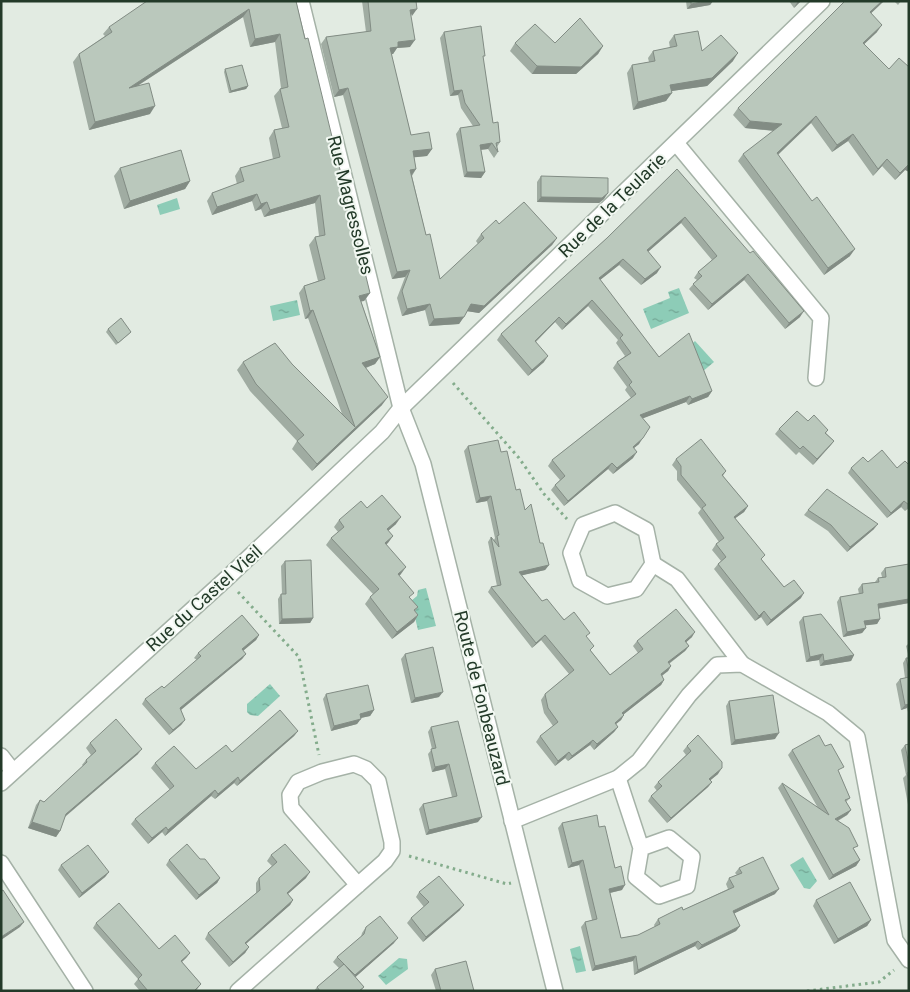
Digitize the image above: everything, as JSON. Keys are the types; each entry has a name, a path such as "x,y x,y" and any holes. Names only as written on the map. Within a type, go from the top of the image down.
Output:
{"street":[{"name":"Rue Magressolles","path":"301,1 401,408"},
{"name":"Rue de la Teularie","path":"401,408 822,1"},
{"path":"676,143 821,318 816,378"},
{"name":"Rue du Castel Vieil","path":"1,782 12,770 226,579 382,432 401,408"},
{"name":"Route de Fonbeauzard","path":"401,408 422,464 555,991"},
{"path":"615,513 646,530 653,564 636,589 607,596 580,582 570,553 583,525 615,513"},
{"path":"653,564 677,579 742,664 828,713 857,737 895,940 908,960"},
{"path":"512,821 618,778 639,761 689,695 717,665 742,664"},
{"path":"1,756 12,770"},
{"path":"238,991 358,885 385,861 392,851 392,842 378,781 366,769 354,764 322,772 298,782 290,795 291,808 358,885"},
{"path":"618,778 641,848"},
{"path":"1,863 85,991"}],"path":[{"path":"441,369 519,458 564,518 583,525"},
{"path":"226,579 299,657 322,772"},
{"path":"392,851 507,884 526,880"},
{"path":"807,991 879,982 908,960"}],"water":[{"path":"177,198 180,209 160,215 157,205"},
{"path":"679,288 689,313 651,329 643,309 670,298 668,292"},
{"path":"297,300 300,315 273,321 270,306"},
{"path":"695,341 714,362 702,372 684,351"},
{"path":"426,588 436,626 418,630 411,601 417,596 418,590"},
{"path":"270,684 280,696 258,716 250,715 247,712 247,704"},
{"path":"803,857 817,881 810,889 804,888 790,865"},
{"path":"580,946 586,971 576,973 570,949"},
{"path":"399,958 407,959 408,969 386,985 378,976"}],"building":[{"path":"147,1 296,1 305,39 308,38 370,293 359,296 380,357 362,363 388,397 317,464 297,441 304,435 256,384 243,362 275,343 292,364 355,427 313,310 310,311 304,286 325,279 315,237 325,235 320,195 270,210 267,202 261,204 257,194 217,207 212,193 244,181 240,168 280,157 274,130 289,127 280,89 288,87 280,34 255,39 249,9 129,88 149,83 155,106 95,122 79,54 112,32 109,27"},
{"path":"368,1 416,1 417,9 410,10 415,40 398,42 398,47 390,48 411,135 429,132 432,149 413,151 416,169 410,170 426,235 430,234 440,279 484,238 481,234 496,220 499,224 524,202 557,238 484,306 471,304 464,317 434,319 430,304 407,309 402,291 410,270 397,272 348,88 339,90 326,37 371,31"},
{"path":"691,1 707,1 691,4"},
{"path":"845,1 882,1 870,12 882,25 863,43 889,69 899,58 909,67 909,164 900,173 887,159 878,169 853,134 837,145 816,116 777,153 812,201 817,197 855,249 828,268 743,154 782,124 750,121 738,108"},
{"path":"580,18 603,46 581,67 537,66 515,43 535,24 555,43"},
{"path":"481,26 485,56 483,56 493,123 498,122 500,142 496,143 498,152 492,143 480,145 485,172 467,172 460,128 480,125 465,103 462,90 454,91 444,32"},
{"path":"698,31 702,51 721,35 738,53 712,78 670,85 672,93 638,102 632,65 655,61 653,51 677,46 674,35"},
{"path":"242,65 248,86 231,91 225,69"},
{"path":"181,150 190,181 130,201 120,168"},
{"path":"677,169 750,253 753,251 804,311 789,323 748,274 712,304 693,284 702,276 698,272 717,256 685,217 647,250 661,267 645,279 623,259 599,278 659,357 689,333 712,391 692,399 690,396 640,415 650,427 643,438 633,447 637,452 617,468 612,463 568,501 555,485 565,476 552,460 636,394 629,385 632,382 617,362 631,353 620,338 623,335 592,300 566,324 559,317 535,341 548,356 532,370 501,334 607,238"},
{"path":"541,176 608,178 608,193 602,198 541,197"},
{"path":"121,318 131,332 118,343 108,329"},
{"path":"797,411 808,421 814,415 828,430 825,433 834,441 817,459 803,446 800,449 779,429"},
{"path":"701,439 726,471 722,475 748,506 734,517 765,555 761,559 784,587 794,580 804,593 771,620 764,611 759,616 718,564 726,557 716,544 724,538 702,508 706,505 681,475 681,466 676,459"},
{"path":"498,440 501,452 507,451 516,490 520,489 525,510 531,504 540,543 543,543 549,565 519,572 542,601 547,599 564,620 574,612 590,633 586,636 594,646 590,650 610,675 643,649 637,641 676,609 695,632 685,641 689,646 668,662 671,666 661,674 664,680 622,713 624,715 615,723 618,727 597,744 593,740 572,756 569,752 558,761 540,736 558,722 548,708 545,694 574,670 545,635 536,643 491,587 501,585 491,537 499,547 497,536 499,535 491,496 480,498 468,446"},
{"path":"882,450 897,468 905,461 909,465 909,505 904,501 891,513 851,468 863,457 868,462"},
{"path":"827,489 878,524 850,547 831,525 808,510"},
{"path":"382,495 401,517 387,529 393,536 385,543 406,567 398,574 414,593 409,597 418,607 414,610 418,615 397,632 370,597 379,589 331,538 344,527 339,520 361,501 367,508"},
{"path":"311,560 313,618 282,619 281,594 286,594 285,561"},
{"path":"909,564 909,599 878,604 880,619 864,621 866,628 847,632 840,597 863,593 862,584 879,582 878,578 886,577 885,568"},
{"path":"821,614 854,655 824,661 823,654 810,657 803,617"},
{"path":"242,615 259,635 242,649 246,654 180,708 185,720 173,730 145,699 162,686 164,688 201,656 198,653"},
{"path":"433,647 443,692 415,698 405,654"},
{"path":"906,658 909,658 909,672"},
{"path":"909,677 909,704 905,705 900,679"},
{"path":"368,685 374,710 360,714 361,719 334,726 326,694"},
{"path":"773,695 779,733 735,740 729,701"},
{"path":"280,710 298,731 240,781 238,777 218,794 215,790 168,830 166,827 152,838 135,819 174,786 155,763 174,746 196,769 226,745 232,752"},
{"path":"116,719 142,749 66,814 60,831 32,822 40,800 44,802 87,762 86,760 96,751 90,743"},
{"path":"458,721 482,817 429,830 423,804 457,796 449,764 435,767 431,749 436,748 431,727"},
{"path":"698,735 722,762 722,768 709,779 712,782 671,818 651,796 662,786 658,782 691,751 687,746"},
{"path":"819,735 825,746 831,744 844,767 838,770 850,798 845,800 851,810 835,819 849,828 858,846 853,848 860,860 833,875 782,783 829,815 792,750"},
{"path":"909,744 909,765 905,745"},
{"path":"597,815 599,827 605,826 615,868 621,866 625,885 609,889 621,938 638,935 660,924 658,919 682,907 683,910 734,887 729,878 742,873 739,868 763,857 779,889 733,911 740,926 702,945 698,941 638,970 636,956 595,966 585,922 597,919 583,860 572,863 562,823"},
{"path":"187,844 200,859 205,859 220,878 199,895 169,860"},
{"path":"285,844 310,872 287,893 293,900 245,943 249,947 233,962 208,933 260,890 259,878 277,862 271,855"},
{"path":"88,845 109,872 82,893 61,865"},
{"path":"439,876 464,905 426,937 411,918 429,902 419,892"},
{"path":"850,882 871,920 838,939 816,900"},
{"path":"3,890 24,922 1,937 1,891"},
{"path":"119,903 159,949 175,935 190,953 181,961 201,984 194,991 148,991 138,979 142,975 96,923"},
{"path":"380,916 398,938 355,975 337,957 364,934 366,927"},
{"path":"466,961 474,991 441,991 435,969"},
{"path":"344,964 364,987 359,991 320,991 317,987"}]}
